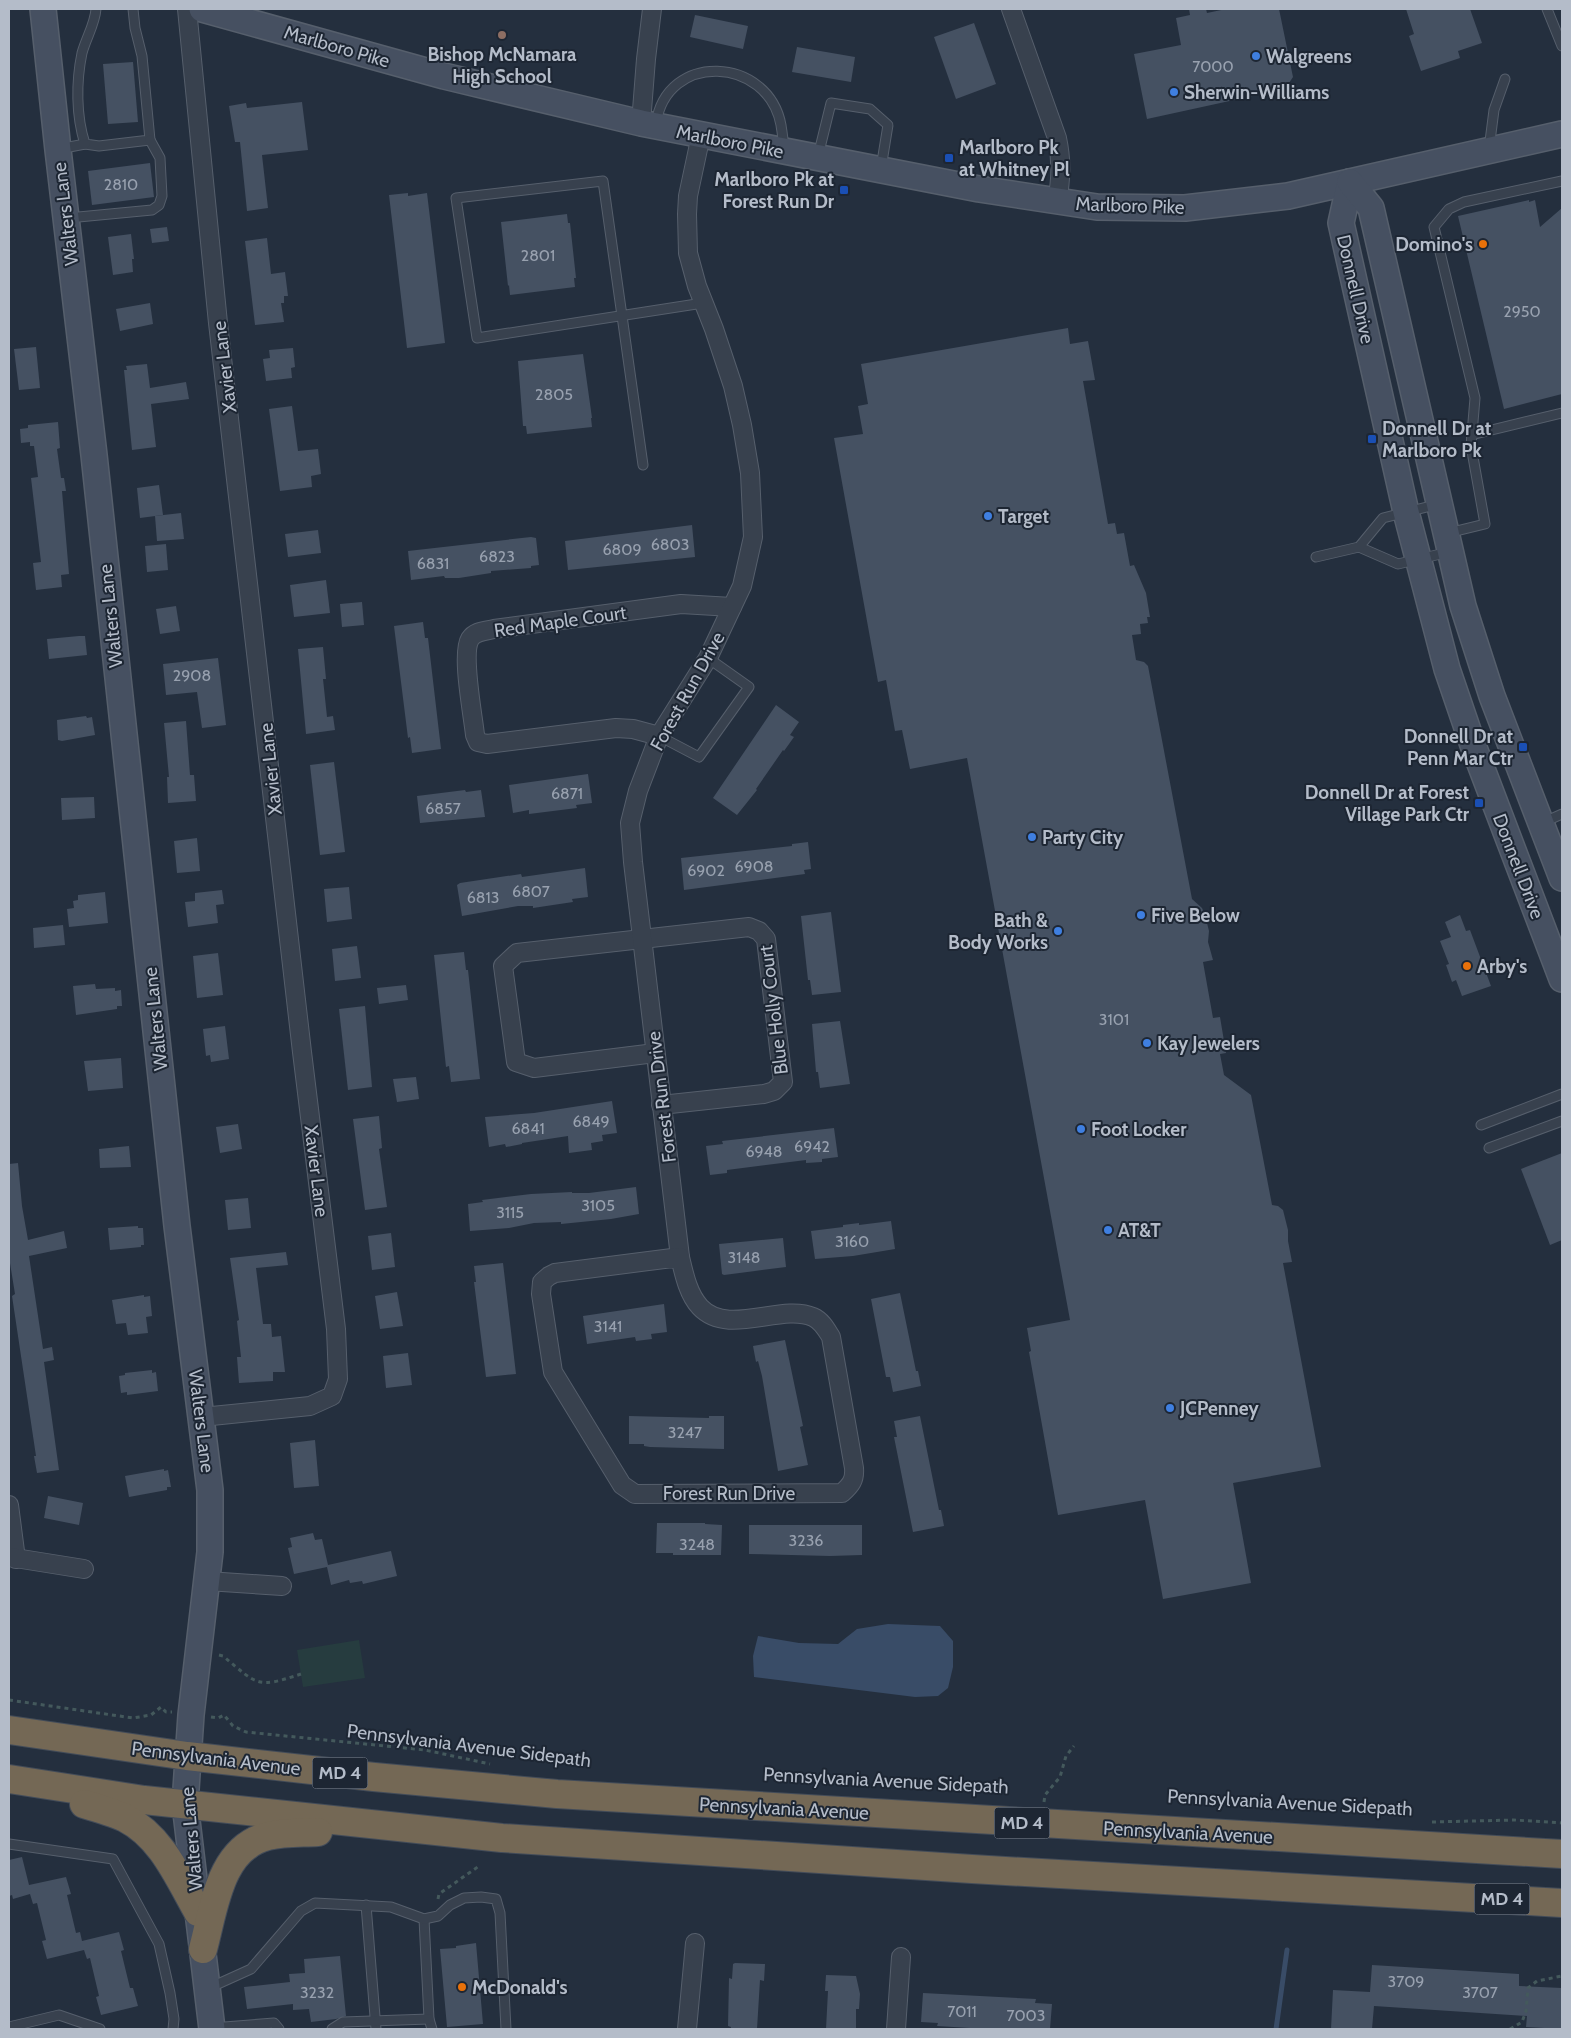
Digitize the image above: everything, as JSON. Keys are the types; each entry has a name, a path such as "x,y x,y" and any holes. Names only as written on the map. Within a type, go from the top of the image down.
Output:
{"highway":[{"name":"Pennsylvania Avenue","path":"9,1730 187,1756 383,1778 557,1794 1562,1854"},
{"name":"MD 4","path":"10,1779 90,1793 502,1838 640,1848 1562,1903"},
{"path":"10,1779 113,1813 137,1825 163,1851 198,1912"},
{"path":"203,1949 225,1873 236,1854 245,1846 268,1836 280,1834 404,1828"}],"street":[{"name":"Walters Lane","path":"44,9 177,1226 210,1490 210,1552 187,1756 185,1804 212,2029"},
{"name":"Xavier Lane","path":"188,9 218,323 336,1329 338,1379 332,1396 310,1406 202,1418"},
{"name":"Marlboro Pike","path":"202,9 232,13 444,76 648,125 881,171 1057,202 1135,209 1185,208 1288,196 1562,134"},
{"path":"648,125 646,58 652,9"},
{"path":"1011,9 1057,138 1061,156 1061,174 1057,202"},
{"name":"Forest Run Drive","path":"680,1257 555,1273 542,1282 542,1303 553,1372 622,1485 636,1494 842,1493 850,1486 855,1477 854,1468 831,1337 822,1322 813,1317 799,1314 739,1320 716,1316 700,1308 685,1277 680,1257 655,1053 644,940 633,862 630,823 638,791 659,736 708,658 742,586 753,537 750,473 742,425 733,386 696,286 688,253 688,196 701,136"},
{"name":"Donnell Drive","path":"1350,182 1371,208 1463,606 1492,696 1552,819 1562,878"},
{"name":"Donnell Drive","path":"1350,182 1341,223 1417,560 1447,670 1474,748 1562,979"},
{"name":"Red Maple Court","path":"659,736 633,729 616,728 487,744 478,742 475,735 466,653 470,639 479,632 494,629 681,604 732,607"},
{"name":"Blue Holly Court","path":"644,940 749,928 759,931 766,939 783,1069 783,1082 774,1090 764,1094 661,1105"},
{"path":"644,940 517,953 503,966 516,1062 534,1068 655,1053"},
{"path":"9,1505 12,1558 84,1569"},
{"path":"207,1581 282,1586"},
{"path":"687,2029 695,1943"},
{"path":"896,2029 901,1957"}],"lane":[{"path":"85,144 81,132 78,89 82,52 96,16 96,9"},
{"path":"66,219 152,210 159,204 162,196 160,158 150,140 142,56 135,28 133,9"},
{"path":"1547,9 1562,46"},
{"path":"648,125 665,96 685,78 709,71 732,73 754,81 769,96 780,119 784,141 782,152"},
{"path":"1489,150 1494,110 1505,79"},
{"path":"818,159 831,103 870,109 888,125 881,171"},
{"path":"58,150 85,144 99,146 150,140"},
{"path":"643,465 623,315 603,181 456,198 477,338 623,315 703,302"},
{"path":"1316,557 1359,547 1398,564 1417,560 1485,524 1474,468 1471,435 1475,398 1434,227 1449,210 1464,202 1562,181"},
{"path":"1471,435 1562,413"},
{"path":"1359,547 1383,518 1439,504"},
{"name":"Red Maple Court","path":"659,736 699,757 749,687 708,658"},
{"path":"1481,1125 1562,1094"},
{"path":"1489,1148 1562,1121"},
{"path":"9,1844 114,1858 159,1944 170,1992 174,2019 173,2029"},
{"path":"208,1989 251,1968 300,1911 315,1903 391,1907 424,1919 438,1916 450,1905 464,1898 496,1899 500,1913 506,2029"},
{"path":"366,1906 375,2026"},
{"path":"424,1919 429,2019 432,2029"},
{"path":"9,2027 59,2015 100,2029"},
{"path":"332,2029 343,2022 375,2026 429,2019"},
{"path":"212,2029 274,2023 279,2029"}],"path":[{"path":"199,1650 223,1656 258,1682 274,1683 301,1674"},
{"path":"9,1700 133,1718 151,1715 161,1707 166,1712"},
{"name":"Pennsylvania Avenue Sidepath","path":"218,1718 224,1716 233,1726 246,1732 425,1750 499,1766"},
{"name":"Pennsylvania Avenue Sidepath","path":"1035,1802 1044,1803 1045,1794 1060,1777 1066,1756 1074,1746"},
{"name":"Pennsylvania Avenue Sidepath","path":"1428,1822 1514,1820 1562,1823"},
{"path":"1510,2029 1522,2022 1526,2011 1528,1988 1537,1981 1562,1976"}],"green space":[{"path":"359,1640 365,1678 303,1687 297,1650"}],"water":[{"path":"888,1624 940,1626 953,1641 953,1667 948,1688 938,1696 915,1697 754,1677 753,1656 758,1636 799,1643 838,1644 857,1629"}],"building":[{"path":"1189,9 1206,9 1207,13 1226,9 1279,9 1293,77 1285,89 1147,119 1134,54 1181,45 1176,18 1190,15"},
{"path":"1406,9 1470,9 1482,43 1458,51 1460,58 1421,71 1409,36 1414,34"},
{"path":"695,15 748,26 743,49 690,37"},
{"path":"974,23 996,84 956,99 934,37"},
{"path":"797,47 855,57 851,82 792,72"},
{"path":"133,62 138,122 108,124 103,64"},
{"path":"302,102 308,150 262,155 268,208 247,211 240,142 235,142 229,106 246,103 247,108"},
{"path":"150,163 154,197 92,205 88,171"},
{"path":"408,193 408,196 427,193 445,343 407,348 389,195"},
{"path":"1529,200 1529,202 1535,200 1540,227 1562,208 1562,394 1504,409 1458,216"},
{"path":"567,214 568,223 570,223 576,278 574,278 575,287 510,295 501,222"},
{"path":"167,227 169,241 152,243 150,229"},
{"path":"131,234 134,259 132,259 133,272 113,275 108,237"},
{"path":"267,238 271,274 285,272 288,296 284,296 284,303 281,303 284,322 255,325 245,241"},
{"path":"150,303 153,324 120,331 116,309"},
{"path":"1068,328 1070,344 1088,341 1095,380 1083,381 1108,524 1115,523 1117,534 1124,533 1130,566 1134,565 1146,593 1150,617 1147,617 1148,623 1140,624 1141,634 1132,635 1136,660 1144,662 1148,666 1192,899 1202,908 1209,931 1208,942 1213,960 1203,962 1213,1018 1220,1017 1226,1053 1220,1054 1224,1075 1251,1095 1272,1205 1278,1206 1283,1210 1288,1230 1292,1262 1283,1263 1321,1467 1233,1483 1251,1583 1163,1599 1145,1500 1058,1515 1029,1352 1031,1351 1027,1328 1070,1320 967,758 910,769 902,730 895,731 886,680 878,682 834,438 863,434 858,406 868,404 861,364"},
{"path":"36,347 40,388 19,390 14,349"},
{"path":"293,348 295,367 291,368 292,378 266,381 263,359 270,358 269,350"},
{"path":"583,354 592,427 527,434 526,426 523,426 518,361"},
{"path":"147,364 150,388 186,382 189,399 151,404 156,447 132,450 124,370 127,370 126,366"},
{"path":"292,406 298,451 318,449 321,474 311,476 312,487 280,491 269,409"},
{"path":"58,422 60,448 57,449 61,478 64,478 66,491 62,491 69,574 61,575 62,587 36,590 33,563 41,562 31,478 38,477 34,446 30,446 30,442 21,443 20,429 28,428 28,425"},
{"path":"159,485 163,515 140,518 137,488"},
{"path":"181,513 184,539 157,541 155,516"},
{"path":"692,525 695,557 568,570 565,541"},
{"path":"318,530 321,553 288,557 285,534"},
{"path":"531,537 536,538 539,565 531,566 531,568 491,571 491,573 459,578 445,578 444,576 411,580 408,551"},
{"path":"166,544 168,570 147,572 145,546"},
{"path":"326,580 330,613 294,617 290,585"},
{"path":"362,602 364,625 342,627 340,604"},
{"path":"176,606 180,631 160,634 156,609"},
{"path":"423,622 425,638 428,638 441,749 412,753 410,737 408,738 394,626"},
{"path":"85,636 87,655 49,659 47,639"},
{"path":"323,647 326,679 323,679 327,717 333,716 335,730 306,734 298,649"},
{"path":"218,658 226,725 202,728 197,692 166,695 163,664"},
{"path":"776,705 799,722 790,735 794,737 737,815 713,798"},
{"path":"86,716 87,718 92,717 95,735 62,741 58,740 57,720"},
{"path":"186,721 190,775 194,775 196,801 168,803 167,777 169,777 164,723"},
{"path":"334,762 345,852 320,855 310,765"},
{"path":"588,774 592,803 576,805 577,808 529,814 529,810 513,813 509,785"},
{"path":"465,790 466,792 481,790 485,817 420,823 417,796"},
{"path":"94,797 95,818 62,820 61,798"},
{"path":"197,838 200,871 177,873 174,841"},
{"path":"808,842 811,869 804,870 805,874 684,890 681,858 792,846 792,844"},
{"path":"585,868 588,897 572,899 573,902 533,908 533,906 518,906 462,916 457,885 460,883 521,874 522,877"},
{"path":"349,887 352,919 327,922 324,889"},
{"path":"222,890 224,904 216,905 218,923 188,927 185,902 195,901 195,893"},
{"path":"105,892 108,923 69,927 67,909 74,908 73,901 78,900 78,895"},
{"path":"831,912 841,992 812,995 810,980 808,980 801,916"},
{"path":"1460,915 1466,931 1470,930 1491,986 1462,996 1456,980 1452,982 1446,965 1449,964 1440,941 1451,937 1445,922"},
{"path":"63,925 65,945 34,948 33,928"},
{"path":"357,946 361,978 335,981 332,949"},
{"path":"464,952 466,970 468,970 480,1079 451,1082 449,1066 446,1067 434,955"},
{"path":"218,953 223,995 197,998 193,956"},
{"path":"95,984 96,989 115,988 115,991 121,990 122,1006 117,1006 117,1009 76,1015 73,986"},
{"path":"406,985 408,1000 379,1004 377,988"},
{"path":"365,1006 372,1087 348,1090 339,1009"},
{"path":"840,1021 850,1084 820,1088 818,1072 816,1072 812,1024"},
{"path":"225,1026 229,1059 211,1062 210,1055 206,1056 203,1029"},
{"path":"121,1058 123,1088 88,1091 84,1061"},
{"path":"416,1077 419,1099 397,1102 393,1079"},
{"path":"612,1101 617,1133 602,1135 603,1141 591,1143 592,1150 569,1153 568,1136 506,1147 505,1144 489,1147 485,1117 534,1113"},
{"path":"379,1116 382,1148 379,1149 387,1207 365,1210 353,1119"},
{"path":"238,1124 242,1149 220,1153 216,1127"},
{"path":"834,1128 838,1157 822,1159 822,1162 806,1163 806,1160 727,1170 727,1173 710,1175 706,1146 723,1144 722,1141"},
{"path":"129,1146 131,1167 100,1168 99,1149"},
{"path":"1562,1153 1562,1240 1550,1245 1521,1169"},
{"path":"18,1163 22,1206 28,1240 64,1231 67,1248 29,1256 43,1349 52,1347 54,1360 44,1362 59,1470 37,1473 12,1296 15,1294 9,1257 9,1164"},
{"path":"636,1187 639,1214 611,1219 561,1224 561,1222 534,1223 509,1228 470,1231 468,1204 483,1202 482,1200 531,1194 589,1193"},
{"path":"248,1198 251,1228 228,1230 225,1200"},
{"path":"891,1221 895,1249 853,1256 815,1259 811,1231 859,1223 859,1225"},
{"path":"138,1226 138,1228 143,1228 144,1245 141,1245 141,1247 110,1250 108,1228"},
{"path":"391,1233 395,1267 372,1270 368,1236"},
{"path":"783,1238 786,1267 722,1274 719,1244"},
{"path":"286,1252 288,1265 256,1268 263,1324 271,1324 272,1337 281,1336 285,1372 273,1372 273,1381 239,1383 237,1357 241,1357 237,1321 239,1320 230,1258"},
{"path":"503,1263 516,1374 486,1377 474,1282 476,1282 474,1266"},
{"path":"397,1292 403,1326 380,1329 375,1296"},
{"path":"900,1293 916,1371 918,1371 921,1386 893,1392 890,1377 886,1377 871,1299"},
{"path":"144,1295 144,1297 150,1296 152,1316 146,1317 148,1333 128,1335 126,1323 116,1324 112,1300"},
{"path":"664,1304 667,1332 651,1334 652,1339 636,1341 635,1337 587,1344 583,1316"},
{"path":"785,1340 803,1426 800,1427 808,1465 778,1471 762,1376 758,1361 756,1362 753,1346"},
{"path":"408,1353 412,1385 386,1388 383,1356"},
{"path":"152,1370 152,1373 156,1372 158,1391 127,1395 127,1392 121,1393 119,1376 125,1375 125,1373"},
{"path":"629,1416 709,1418 709,1416 724,1416 724,1449 650,1447 644,1446 644,1444 629,1444"},
{"path":"920,1416 944,1526 913,1532 894,1437 897,1437 894,1421"},
{"path":"315,1440 319,1486 294,1488 290,1443"},
{"path":"164,1469 164,1471 168,1470 171,1487 167,1487 167,1490 129,1497 125,1476"},
{"path":"48,1496 83,1503 79,1525 44,1518"},
{"path":"657,1523 722,1525 721,1555 656,1553"},
{"path":"749,1525 862,1525 862,1555 749,1554"},
{"path":"313,1533 315,1540 322,1539 328,1565 391,1551 397,1576 363,1584 362,1581 350,1583 349,1580 331,1585 327,1567 294,1574 288,1548 292,1547 290,1538"},
{"path":"22,1857 29,1885 66,1877 71,1894 67,1895 76,1933 80,1932 82,1941 119,1932 124,1950 121,1951 130,1988 133,1988 138,2006 101,2015 96,1997 99,1996 90,1958 87,1959 84,1950 47,1959 42,1941 46,1940 37,1903 33,1904 30,1894 13,1899 12,1895 9,1896 9,1860"},
{"name":"McDonald's","path":"476,1943 483,2024 447,2027 440,1949 456,1948 456,1946"},
{"path":"340,1956 346,2016 311,2022 309,2009 293,2010 293,2004 247,2009 244,1987 290,1982 289,1974 305,1973 304,1959"},
{"path":"733,1964 765,1964 764,1981 760,1980 757,2029 731,2029 728,2026 729,1978 732,1979"},
{"path":"1372,1965 1519,1974 1519,1986 1562,1988 1562,2029 1526,2027 1527,2016 1374,2006 1372,2029 1331,2029 1333,1990 1370,1992"},
{"path":"826,1975 856,1976 860,1994 859,2009 856,2009 856,2029 826,2029 828,1991 825,1991"},
{"path":"923,1993 1036,1999 1035,2003 1052,2004 1050,2029 986,2029 937,2026 938,2023 921,2022"}],"waterway":[{"path":"1276,2029 1287,1950"}],"place":[{"name":"Bishop McNamara High School","path":"502,35"},
{"name":"Walgreens","path":"1256,56"},
{"name":"Sherwin-Williams","path":"1174,92"},
{"name":"Marlboro Pk at Whitney Pl","path":"949,158"},
{"name":"Marlboro Pk at Forest Run Dr","path":"844,190"},
{"name":"Domino's","path":"1483,244"},
{"name":"Donnell Dr at Marlboro Pk","path":"1372,439"},
{"name":"Target","path":"988,516"},
{"name":"Donnell Dr at Penn Mar Ctr","path":"1523,747"},
{"name":"Donnell Dr at Forest Village Park Ctr","path":"1479,803"},
{"name":"Party City","path":"1032,837"},
{"name":"Five Below","path":"1141,915"},
{"name":"Bath & Body Works","path":"1058,931"},
{"name":"Arby's","path":"1467,966"},
{"name":"Kay Jewelers","path":"1147,1043"},
{"name":"Foot Locker","path":"1081,1129"},
{"name":"AT&T","path":"1108,1230"},
{"name":"JCPenney","path":"1170,1408"},
{"name":"McDonald's","path":"462,1987"}]}
